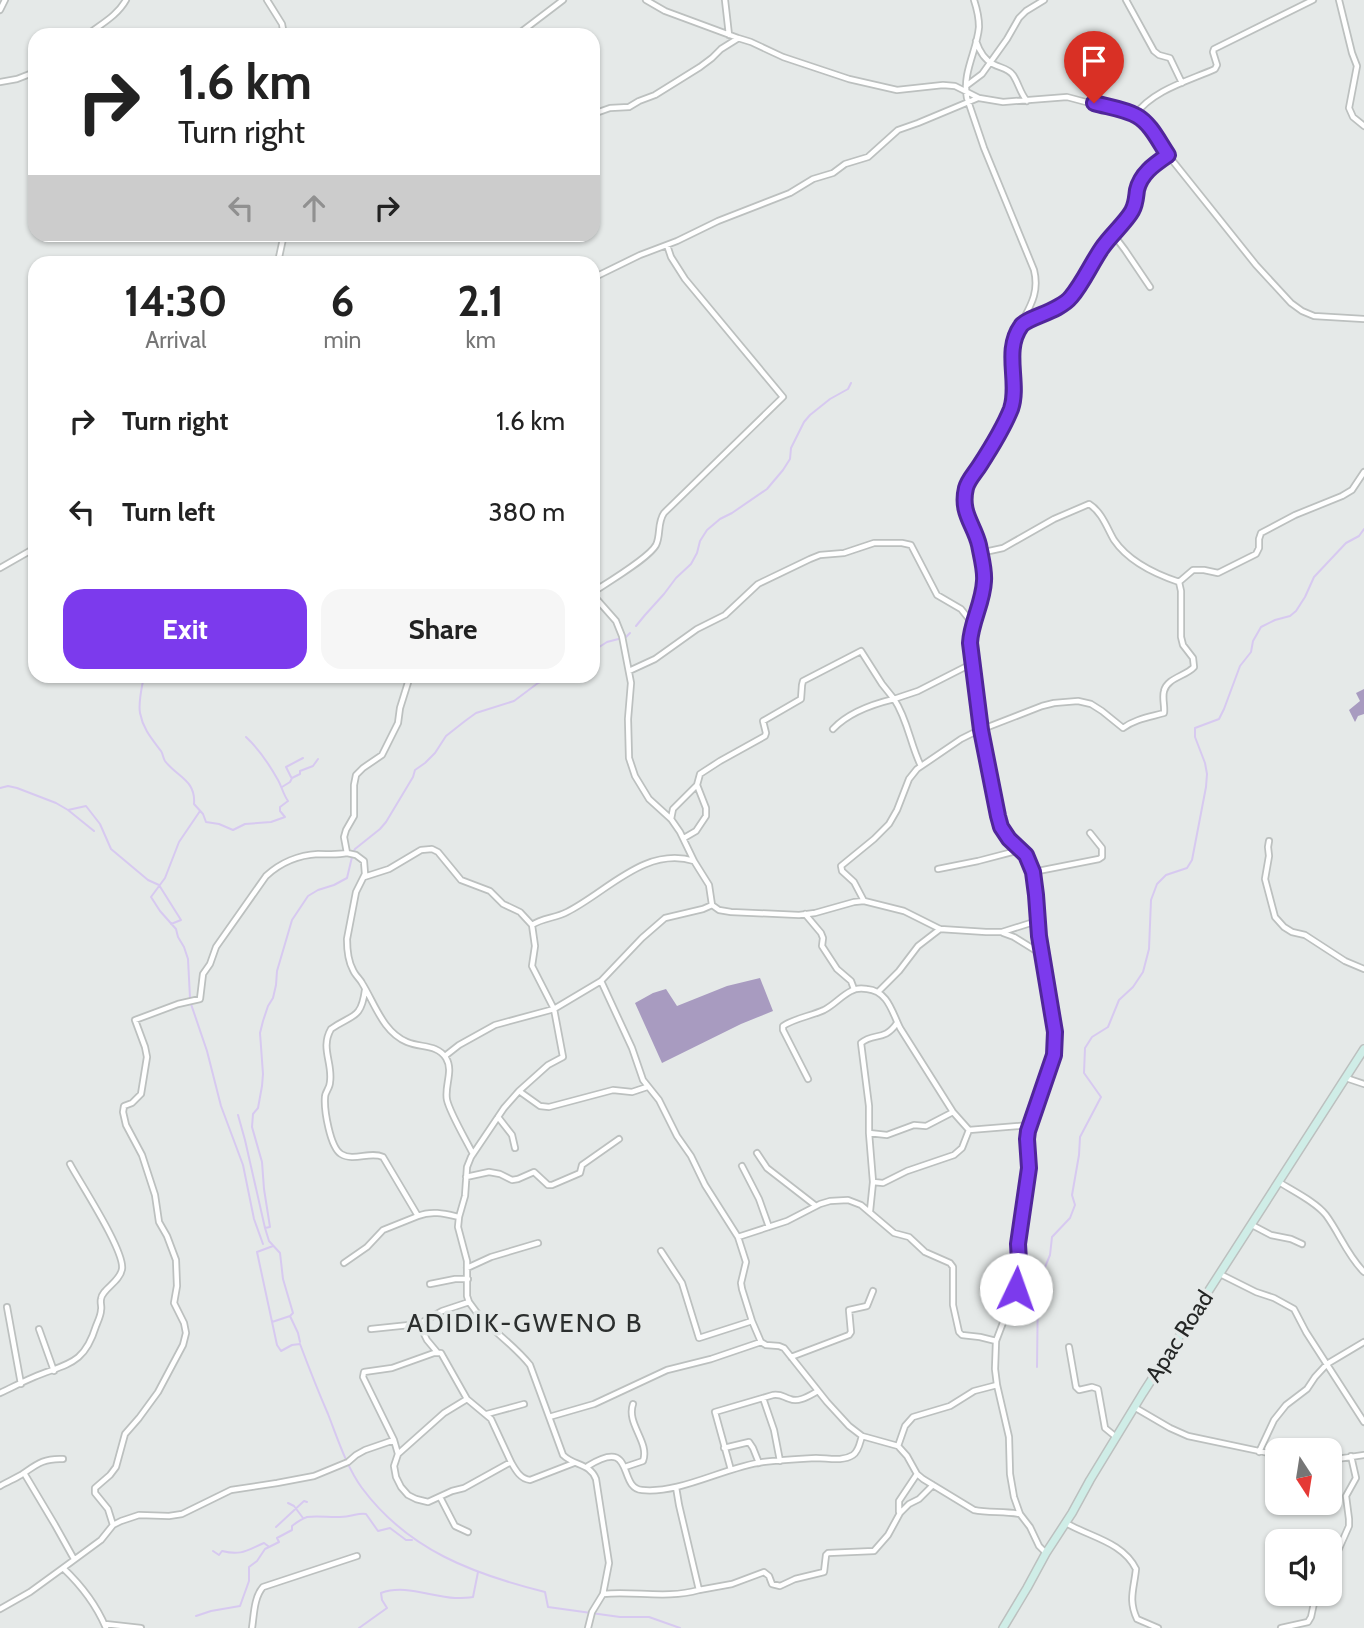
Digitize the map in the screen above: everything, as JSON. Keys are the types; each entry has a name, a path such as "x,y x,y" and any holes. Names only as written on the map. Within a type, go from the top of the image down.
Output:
{"main road":[{"name":"Apac Road","path":"1003,1628 1134,1407 1364,1049"}],"street":[{"path":"0,10 5,0"},
{"path":"96,28 121,9 126,0"},
{"path":"267,0 283,28"},
{"path":"526,28 563,0"},
{"path":"646,0 665,11 751,42 783,57 849,79 897,90 955,86 979,98 1003,102 1067,97 1135,114 1149,126 1168,155 1256,265 1296,308 1314,316 1364,319"},
{"path":"725,0 729,35"},
{"path":"974,0 979,30 968,66 965,89 968,103 1037,282 1035,296 1016,335 1013,348 1011,408 966,488 965,507 977,539 985,578 970,643 981,730 1001,827 1021,850 1033,872 1037,921 1055,1032 1054,1055 1027,1139 1029,1168 1018,1251 1020,1278 996,1341 995,1369 1009,1437 1014,1497 1020,1514 1046,1553"},
{"path":"965,89 979,78 991,63 1018,18 1044,0"},
{"path":"1126,0 1154,51 1170,58 1182,83"},
{"path":"1135,114 1150,99 1216,68 1214,48 1313,0"},
{"path":"1339,0 1357,66 1349,108 1353,117 1364,126"},
{"path":"600,112 629,107 655,95 706,63 724,46 738,38"},
{"path":"976,40 991,63 1010,71 1027,101"},
{"path":"0,82 28,75"},
{"path":"600,275 718,221 790,193 813,179 832,173 845,163 868,157 898,130 979,98"},
{"path":"1023,323 1068,301 1113,234 1132,211 1143,177 1168,155"},
{"path":"1113,234 1150,287"},
{"path":"600,589 651,553 659,538 660,520 664,513 783,397 685,279 667,245"},
{"path":"1179,582 1193,570 1219,573 1256,554 1261,533 1295,515 1348,493 1364,472"},
{"path":"980,553 1003,548 1054,519 1089,505 1097,511 1127,556 1165,578 1179,582"},
{"path":"629,671 654,659 696,629 725,615 765,580 820,555 844,553 874,544 911,545 937,595 961,609 973,625"},
{"path":"0,568 28,552"},
{"path":"864,901 854,882 842,872 841,866 889,824 909,779 921,766 961,739 1042,706 1068,701 1091,704 1123,729 1130,723 1166,711 1163,694 1165,687 1194,667 1193,658 1183,645 1181,637 1179,582"},
{"path":"600,603 620,627 629,671 629,761 639,786 671,819 684,838 709,885 712,905 719,910 731,912 805,914 864,901 904,911 940,929 1002,932 1043,955"},
{"path":"671,819 677,804 697,785 700,774 765,736 763,721 801,699 803,681 861,651 903,714 921,766"},
{"path":"833,729 864,709 918,691 972,663"},
{"path":"347,853 344,837 354,816 356,775 382,755 398,723 409,683"},
{"path":"684,838 696,831 706,816 706,808 697,785"},
{"path":"1033,872 1099,859 1103,853 1102,848 1090,833"},
{"path":"1269,841 1265,879 1275,917 1292,932 1306,935 1345,961 1364,969"},
{"path":"364,877 389,869 421,850 432,849 438,852 461,880 490,891 503,904 520,912 532,925 535,946 532,966 551,1000 563,1058 548,1065 519,1091 473,1154 467,1167 459,1232 466,1256 469,1301 493,1330 530,1365 561,1452 575,1463 588,1466 595,1474 610,1563 603,1594 592,1612 588,1628"},
{"path":"938,869 978,862 1021,850"},
{"path":"113,1525 108,1509 95,1493 95,1488 116,1467 125,1434 158,1392 183,1345 186,1333 174,1303 177,1286 176,1260 159,1222 155,1195 142,1155 126,1125 123,1112 124,1106 132,1103 141,1094 147,1057 135,1020 200,999 203,974 216,947 266,876 285,862 317,854 347,853 364,861 364,877 356,892 346,940 352,968 378,1013 394,1033 408,1042 433,1048 445,1056 449,1066 446,1090 448,1103 473,1154"},
{"path":"532,925 566,912 641,866 672,858 694,861"},
{"path":"445,1056 495,1025 554,1009 601,981 665,918 712,905"},
{"path":"805,914 821,933 822,946 836,969 851,981 854,989"},
{"path":"1002,932 1037,921"},
{"path":"878,992 918,946 940,929"},
{"path":"601,981 632,1048 641,1076 659,1100 705,1185 738,1237 746,1262 741,1285 761,1342 782,1347 843,1420 862,1436 898,1446 923,1479 974,1510 1020,1514"},
{"path":"366,989 358,1013 334,1027 328,1035 327,1055 331,1082 325,1097 330,1135 334,1146 342,1154 356,1157 376,1154 383,1157 418,1216"},
{"path":"808,1079 783,1026 828,1007 854,989 878,992 885,998 897,1023 953,1112 969,1130"},
{"path":"870,1211 873,1182 869,1106 861,1043 886,1034 897,1023"},
{"path":"1346,1077 1364,1084"},
{"path":"519,1091 540,1106 549,1107 613,1090 628,1093 647,1087"},
{"path":"869,1133 891,1134 914,1125 926,1126 953,1112"},
{"path":"498,1117 511,1133 515,1148"},
{"path":"969,1130 1030,1125"},
{"path":"873,1182 883,1183 907,1171 954,1155 962,1148 969,1130"},
{"path":"466,1177 489,1172 518,1180 534,1172 545,1183 552,1185 580,1173 582,1164 620,1139"},
{"path":"757,1153 767,1168 816,1206"},
{"path":"0,1394 54,1371 84,1352 100,1315 103,1294 114,1283 122,1268 106,1225 70,1164"},
{"path":"742,1166 760,1199 769,1227"},
{"path":"1279,1182 1325,1213 1348,1253 1364,1272"},
{"path":"738,1237 795,1218 830,1201 848,1200 858,1203 894,1233 909,1237 925,1252 950,1263 953,1267 954,1313 959,1332 962,1335 996,1341"},
{"path":"344,1263 367,1247 383,1230 418,1216 428,1213 459,1217"},
{"path":"1251,1224 1271,1235 1302,1244"},
{"path":"467,1268 491,1257 538,1243"},
{"path":"662,1251 682,1283 699,1338 752,1321"},
{"path":"1219,1274 1291,1307 1364,1422"},
{"path":"430,1283 468,1279"},
{"path":"791,1357 849,1335 849,1310 867,1306 873,1291"},
{"path":"370,1329 419,1324 442,1311 469,1301"},
{"path":"7,1307 21,1384"},
{"path":"419,1324 427,1340 437,1352 442,1353 467,1399 493,1422 511,1462 520,1475 530,1480 575,1463"},
{"path":"39,1329 54,1371"},
{"path":"549,1417 594,1404 667,1370 703,1362 761,1342"},
{"path":"1259,1452 1279,1412 1307,1390 1327,1364 1364,1342"},
{"path":"1069,1347 1076,1387 1079,1390 1092,1387 1098,1389 1105,1428 1117,1437"},
{"path":"398,1454 363,1374 367,1371 392,1368 437,1352"},
{"path":"898,1446 908,1421 950,1406 974,1391 997,1385"},
{"path":"731,1470 715,1412 781,1394 797,1400 818,1391"},
{"path":"763,1398 774,1430 780,1461"},
{"path":"467,1399 444,1413 398,1454 394,1463 398,1482 405,1492 425,1502 469,1486 511,1462"},
{"path":"487,1415 524,1404"},
{"path":"625,1467 643,1461 645,1456 633,1420 631,1409 634,1404"},
{"path":"1134,1407 1188,1436 1265,1453"},
{"path":"588,1466 614,1457 625,1467 632,1486 639,1490 676,1487 758,1463 817,1458 833,1460 852,1456 858,1449 862,1436"},
{"path":"0,1609 30,1592 63,1568 101,1539 113,1525 131,1517 182,1514 231,1490 314,1476 348,1462 365,1450 394,1440"},
{"path":"724,1448 749,1442 754,1448 758,1463"},
{"path":"1342,1458 1364,1455"},
{"path":"1342,1542 1349,1526 1346,1496 1356,1478 1351,1456"},
{"path":"0,1486 36,1463 63,1459"},
{"path":"24,1473 74,1559"},
{"path":"900,1513 899,1501 917,1474"},
{"path":"603,1594 641,1592 673,1595 732,1584 764,1572 772,1584 777,1586 824,1572 828,1553 876,1550 900,1513 934,1485"},
{"path":"676,1487 699,1590"},
{"path":"440,1497 455,1526 468,1532"},
{"path":"1065,1522 1114,1545 1129,1558 1136,1569 1133,1610 1137,1619 1158,1628"},
{"path":"252,1628 257,1597 262,1587 357,1556"},
{"path":"63,1568 83,1589 105,1626 141,1628"},
{"path":"1281,1628 1308,1622 1313,1606"}],"shaded area":[{"path":"1364,689 1364,714 1358,716 1355,722 1349,710 1360,701 1356,693"},
{"path":"760,978 773,1011 662,1063 635,1003 666,989 677,1006 727,986"}],"waterway":[{"path":"636,626 691,564 707,530 767,489 790,459 791,448 804,422 830,399 848,389 851,383"},
{"path":"1037,1367 1038,1284 1050,1255 1052,1237 1070,1218 1075,1205 1072,1195 1080,1137 1101,1097 1084,1073 1085,1048 1092,1037 1108,1027 1119,1000 1133,987 1143,972 1149,949 1151,900 1157,884 1166,875 1187,868 1192,860 1207,774 1195,737 1195,728 1219,719 1240,666 1251,652 1253,641 1261,627 1296,611 1314,577 1346,543 1359,536 1364,529"},
{"path":"600,646 630,633"},
{"path":"142,683 140,713 143,724 165,761 189,784 194,804 206,822 233,830 245,824 271,822 285,817 280,807 288,801 264,757 246,737"},
{"path":"354,851 386,822 415,770 435,753 446,736 476,713 514,701 538,683"},
{"path":"291,777 286,767 303,758"},
{"path":"282,787 300,774 300,771 313,766 318,759"},
{"path":"0,788 17,788 56,803 94,831"},
{"path":"68,810 86,806 100,824 111,849 148,880 159,885 181,920 171,924"},
{"path":"190,998 188,959 184,947 176,929 151,897 165,878 179,842 200,811"},
{"path":"265,1228 270,1227 262,1162 252,1127 253,1114 258,1108 262,1086 260,1033 273,998 277,971 292,920 308,896 347,878 352,857"},
{"path":"191,1004 221,1106 243,1165 254,1219 263,1244"},
{"path":"238,1115 265,1228 269,1241 280,1253 283,1279 293,1313 290,1316"},
{"path":"273,1246 257,1252 277,1345 281,1351 300,1344 347,1462 362,1488 380,1510 421,1543 468,1568 545,1592 548,1607 620,1617 649,1617 680,1628"},
{"path":"272,1322 290,1316 300,1342"},
{"path":"276,1527 304,1501 307,1502"},
{"path":"288,1503 294,1506 303,1518"},
{"path":"196,1616 240,1606 249,1581 249,1567 265,1549 279,1542 277,1538 307,1517 366,1514 378,1531 390,1528 406,1540 412,1540"},
{"path":"213,1551 219,1555 222,1551 244,1552 264,1543 268,1546"},
{"path":"359,1628 387,1608 381,1593 399,1590 446,1597 473,1597 478,1572"}],"district":[{"name":"ADIDIK-GWENO B","path":"525,1323"}],"route":[{"path":"1016,1289 1020,1278 1018,1244 1029,1168 1028,1131 1051,1066 1055,1032 1039,936 1033,872 1026,855 1001,827 981,730 970,643 971,629 985,578 978,542 968,520 965,493 1011,408 1013,348 1020,326 1068,301 1103,246 1132,211 1143,177 1168,155 1141,118 1094,103"}]}
